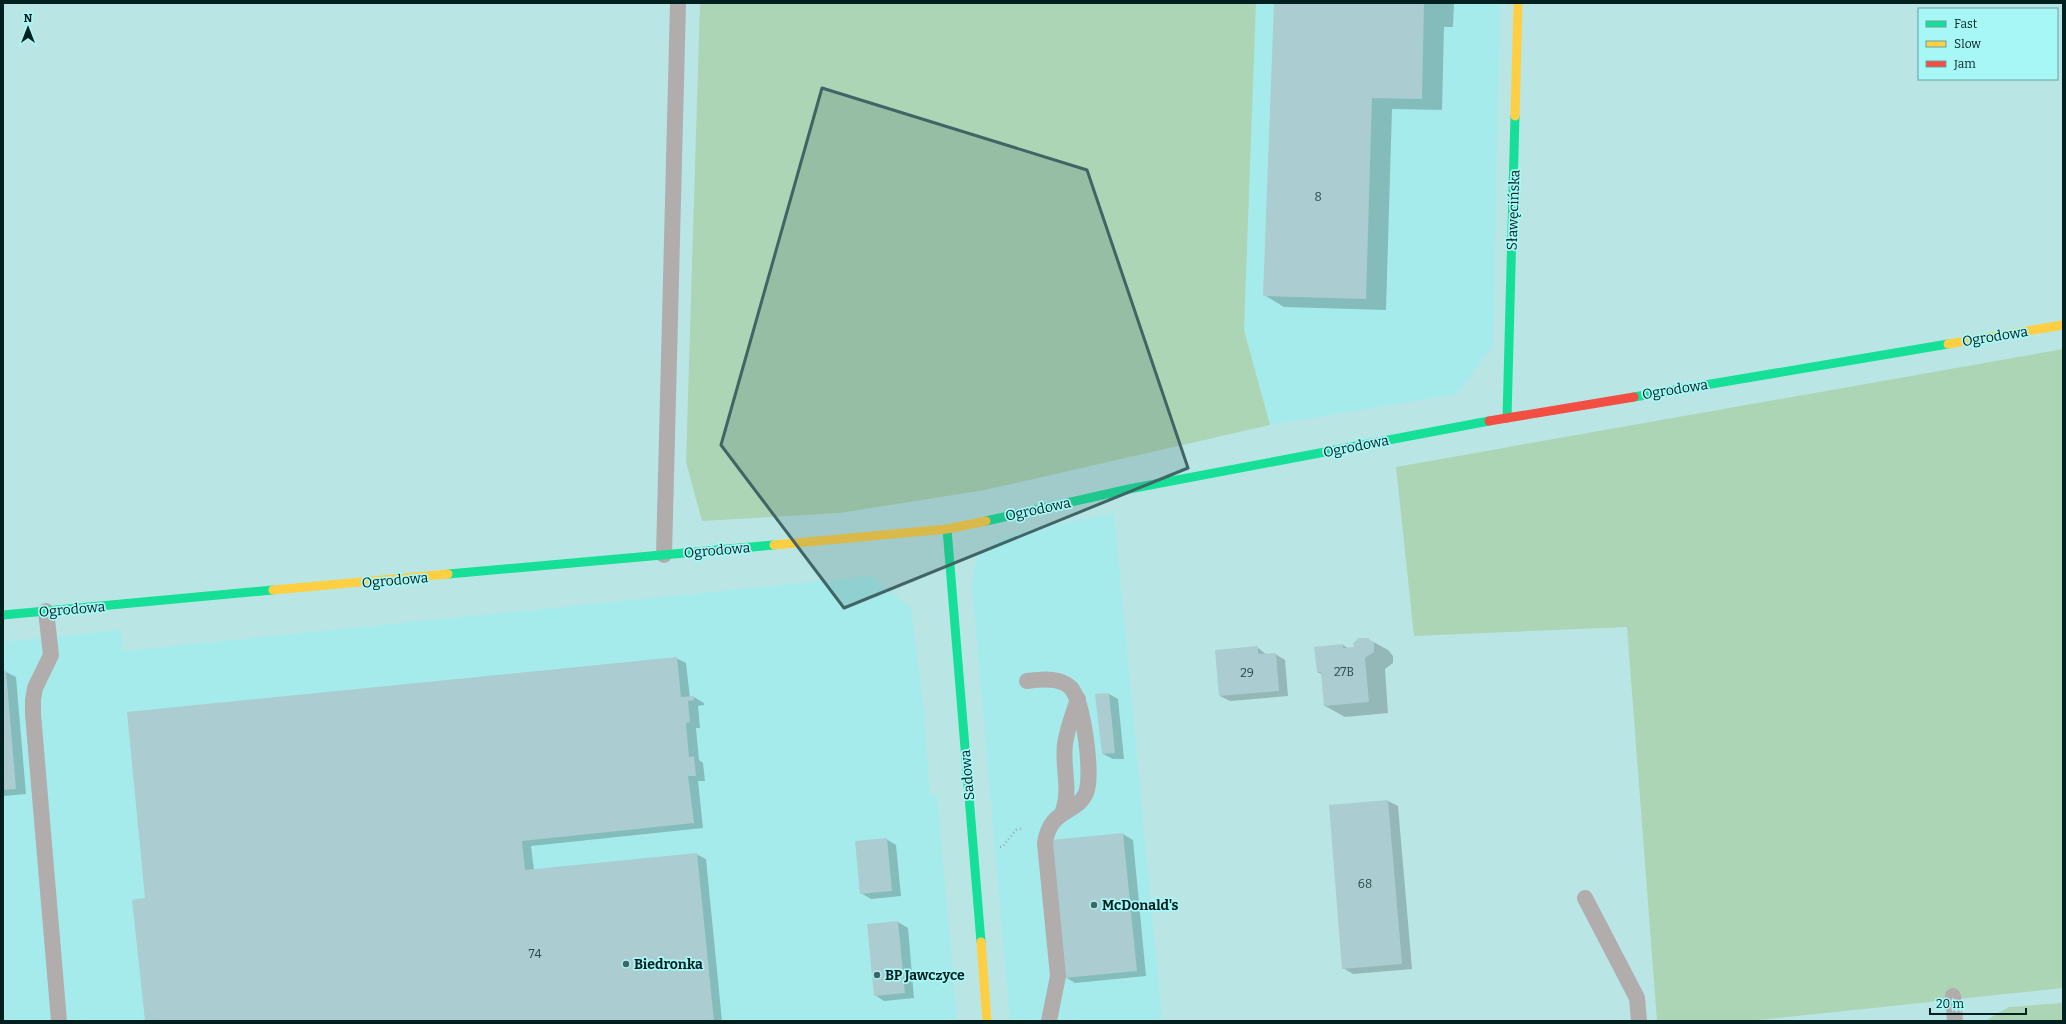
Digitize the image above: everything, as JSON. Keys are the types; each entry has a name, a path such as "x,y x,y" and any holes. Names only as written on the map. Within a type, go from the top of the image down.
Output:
{"street":[{"name":"Sławęcińska","path":"1507,418 1518,3"},
{"name":"Ogrodowa","path":"3,615 947,529 1129,489 1507,418 2063,325"},
{"name":"Sadowa","path":"947,529 987,1021"}],"lane":[{"path":"664,555 678,3"},
{"path":"46,612 51,655 35,688 32,700 60,1021"},
{"path":"1027,681 1043,679 1058,681 1070,687 1078,700 1082,714 1089,781 1085,794 1076,805 1063,812 1048,828 1045,843 1058,976 1049,1021"},
{"path":"1063,812 1067,800 1068,789 1065,745 1078,700"},
{"path":"1585,898 1637,998 1639,1021"},
{"path":"1953,996 1955,1021"}],"highlighted area":[{"path":"822,88 1087,170 1188,468 844,608 721,445"}],"shaded area":[{"path":"1256,3 1500,3 1493,345 1457,394 1270,425 1244,330"},
{"path":"1114,513 1162,1021 1010,1021 972,586 974,567 980,553 998,541 1016,533"},
{"path":"871,576 911,608 924,712 930,795 937,794 957,1021 3,1021 3,642 121,630 123,651"}],"green space":[{"path":"700,3 1256,3 1244,330 1270,425 985,490 840,513 702,521 686,462"},
{"path":"2063,349 2063,988 1749,1021 1657,1021 1627,627 1414,636 1396,467"},
{"path":"2063,1003 2063,1021 1985,1021 2009,1007"}],"building":[{"path":"1274,3 1424,3 1422,99 1372,98 1366,299 1263,296"},
{"path":"1359,638 1368,638 1374,643 1374,652 1365,658 1369,702 1324,706 1321,672 1317,672 1314,647 1343,644 1343,648 1354,647 1353,643"},
{"path":"1258,646 1258,654 1276,653 1279,691 1219,696 1215,650"},
{"path":"677,657 681,697 694,696 694,700 688,701 690,722 686,723 689,757 694,756 696,776 688,776 694,823 522,841 525,870 697,853 714,1021 145,1021 132,900 145,898 127,712"},
{"path":"3,671 6,671 16,789 3,790"},
{"path":"1109,693 1115,753 1102,754 1095,694"},
{"path":"1388,800 1402,964 1342,969 1329,805"},
{"name":"McDonald's","path":"1123,833 1137,971 1064,978 1051,840"},
{"path":"887,838 892,891 860,894 855,841"},
{"path":"898,921 905,993 874,996 867,924"}],"traffic: fast":[{"path":"1507,418 1515,116"},
{"path":"1634,397 1948,344"},
{"path":"986,521 1129,489 1489,421"},
{"path":"947,529 981,942"},
{"path":"448,574 774,545"},
{"path":"3,615 273,590"}],"traffic: slow":[{"path":"1515,116 1518,3"},
{"path":"1948,344 2063,325"},
{"path":"774,545 947,529 986,521"},
{"path":"273,590 448,574"},
{"path":"981,942 987,1021"}],"traffic: jam":[{"path":"1489,421 1634,397"}],"place":[{"name":"McDonald's","path":"1094,905"},
{"name":"Biedronka","path":"626,964"},
{"name":"BP Jawczyce","path":"877,975"}]}
